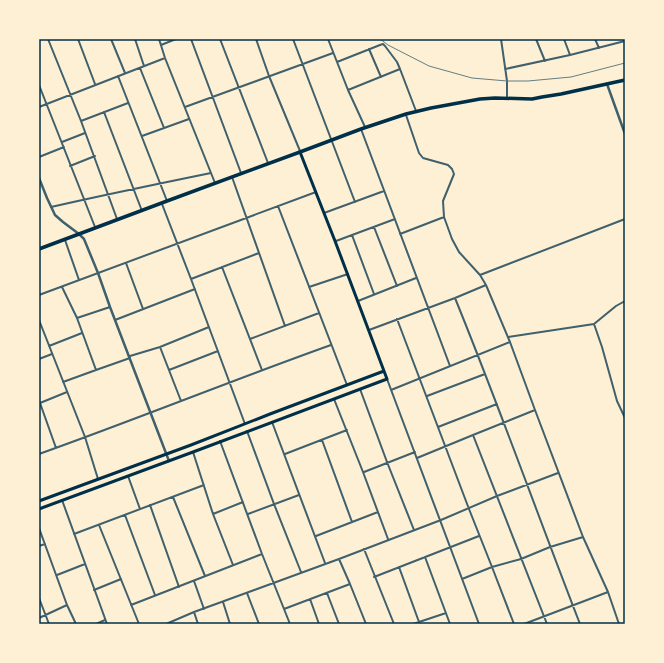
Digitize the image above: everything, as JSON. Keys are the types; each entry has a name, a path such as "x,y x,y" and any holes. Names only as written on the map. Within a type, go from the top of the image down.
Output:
{"main road":[{"path":"39,249 363,128 416,111 495,98 507,99 548,96 625,80"},
{"path":"39,509 387,379 300,152"},
{"path":"39,501 384,371"}],"street":[{"path":"48,39 81,121 118,220"},
{"path":"78,39 95,84"},
{"path":"111,39 124,74"},
{"path":"135,39 144,66"},
{"path":"159,39 165,58 215,183"},
{"path":"161,45 176,39"},
{"path":"191,39 242,174"},
{"path":"220,39 269,164"},
{"path":"256,39 269,76 300,152"},
{"path":"293,39 355,202"},
{"path":"328,39 363,128 384,191 450,366"},
{"path":"500,39 505,69 507,99"},
{"path":"536,39 545,61"},
{"path":"564,39 570,55"},
{"path":"595,39 599,48"},
{"path":"505,69 545,61 625,41"},
{"path":"337,62 383,44 397,62 416,111"},
{"path":"369,49 381,77"},
{"path":"185,107 333,53"},
{"path":"39,107 165,58"},
{"path":"140,68 164,128"},
{"path":"348,90 400,69"},
{"path":"118,76 167,201"},
{"path":"607,84 625,134"},
{"path":"39,85 95,228"},
{"path":"81,121 128,103"},
{"path":"104,112 142,210"},
{"path":"406,114 420,155 424,158 448,165 452,169 454,174 443,201 444,218 459,252 480,275 486,285 510,342 582,537 608,592 619,624"},
{"path":"142,136 189,119"},
{"path":"62,142 85,133"},
{"path":"39,157 64,147"},
{"path":"70,166 94,156"},
{"path":"51,207 160,183 211,174"},
{"path":"232,177 285,326"},
{"path":"39,178 55,214 84,239 169,461"},
{"path":"324,213 384,191"},
{"path":"39,295 316,192"},
{"path":"162,203 245,424"},
{"path":"278,206 347,385"},
{"path":"400,234 444,218"},
{"path":"335,241 395,219"},
{"path":"480,275 625,219"},
{"path":"374,227 397,286"},
{"path":"352,235 374,294"},
{"path":"65,240 79,280"},
{"path":"191,279 259,253"},
{"path":"126,263 144,308"},
{"path":"222,267 262,370"},
{"path":"310,287 348,274"},
{"path":"358,301 416,278"},
{"path":"368,330 428,309 486,285"},
{"path":"62,287 76,318 96,370"},
{"path":"115,320 195,289"},
{"path":"455,298 504,422 580,624"},
{"path":"508,337 594,324 616,306 625,301"},
{"path":"76,318 110,306"},
{"path":"250,339 319,313"},
{"path":"397,319 446,446 468,508 514,624"},
{"path":"39,320 85,437 98,479"},
{"path":"594,324 618,401 625,418"},
{"path":"63,382 160,347 209,327"},
{"path":"49,346 82,333"},
{"path":"391,390 510,342"},
{"path":"39,454 331,345"},
{"path":"160,347 181,401"},
{"path":"168,370 218,351"},
{"path":"39,359 52,354"},
{"path":"427,396 485,374"},
{"path":"387,379 479,624"},
{"path":"360,389 414,530"},
{"path":"56,448 40,403 67,392"},
{"path":"334,399 364,472 388,539"},
{"path":"438,427 497,404"},
{"path":"417,458 535,410"},
{"path":"272,422 285,454 324,564"},
{"path":"285,454 347,430"},
{"path":"248,431 274,504 301,572"},
{"path":"473,434 547,624"},
{"path":"322,440 352,522"},
{"path":"220,441 290,624"},
{"path":"193,452 213,514 233,565"},
{"path":"364,472 415,452"},
{"path":"166,624 273,582 339,559 441,520 497,496 558,473"},
{"path":"128,476 140,509"},
{"path":"74,534 204,485"},
{"path":"247,514 299,495"},
{"path":"173,497 204,576"},
{"path":"62,500 107,624"},
{"path":"213,514 243,502"},
{"path":"150,505 179,587"},
{"path":"315,536 378,512"},
{"path":"125,515 155,595"},
{"path":"99,525 138,624"},
{"path":"39,528 67,605 76,624"},
{"path":"374,577 479,536"},
{"path":"462,579 492,567 582,537"},
{"path":"39,546 45,544"},
{"path":"364,549 394,624"},
{"path":"131,605 262,554"},
{"path":"425,557 450,624"},
{"path":"339,559 366,624"},
{"path":"57,575 84,564"},
{"path":"399,567 419,622"},
{"path":"94,590 121,579"},
{"path":"194,581 204,609"},
{"path":"284,609 350,584"},
{"path":"524,624 608,592"},
{"path":"247,593 259,624"},
{"path":"327,593 339,624"},
{"path":"39,598 49,624"},
{"path":"310,599 319,624"},
{"path":"222,602 230,624"},
{"path":"39,618 67,605"},
{"path":"194,612 198,624"},
{"path":"413,624 446,612"},
{"path":"96,624 105,620"}],"railway":[{"path":"380,39 388,45 429,66 472,78 528,81 571,77 625,63"}]}
